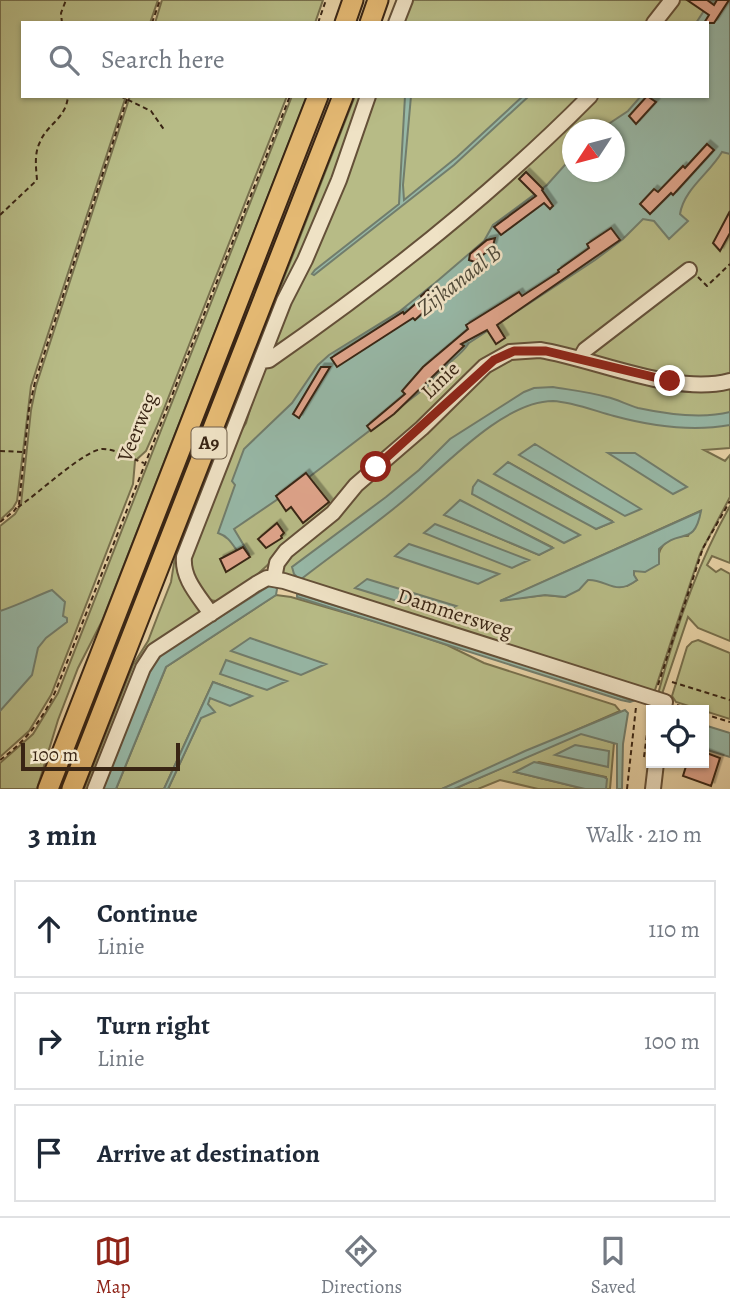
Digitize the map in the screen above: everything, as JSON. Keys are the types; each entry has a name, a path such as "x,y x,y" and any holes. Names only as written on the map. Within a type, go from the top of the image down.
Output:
{"highway":[{"path":"346,21 353,0"},
{"path":"371,21 378,0"},
{"name":"A9","path":"48,789 317,98"},
{"name":"A9","path":"72,789 342,98"}],"street":[{"path":"397,21 405,0"},
{"path":"656,21 672,0"},
{"path":"211,614 187,577 184,557 284,301 305,260 339,180 367,98"},
{"path":"261,361 269,360 338,311 467,210 529,157 588,98"},
{"path":"580,359 585,350 689,270"},
{"name":"Linie","path":"274,578 277,563 286,551 333,513 356,485 494,360 510,352 533,349 678,382 714,384 730,381"},
{"path":"95,789 150,656 261,581 274,578"},
{"name":"Dammersweg","path":"274,578 639,693 661,703"},
{"path":"651,768 653,789"}],"path":[{"path":"62,21 61,13 66,0"},
{"path":"153,21 160,0"},
{"path":"319,21 326,0"},
{"path":"0,215 37,180 36,157 40,140 67,108 68,98"},
{"path":"17,508 29,409 35,382 127,98"},
{"path":"129,98 151,111 165,131"},
{"name":"Veerweg","path":"0,760 28,736 51,700 289,98"},
{"path":"689,270 707,286 730,264"},
{"path":"0,523 77,462 97,450 108,450 144,463"},
{"path":"0,451 24,453"},
{"path":"661,703 703,548 730,501"},
{"path":"672,682 730,699"},
{"path":"627,789 633,724 639,693"},
{"path":"709,716 730,722"}],"green space":[{"path":"0,0 158,0 151,21 21,21 21,98 125,98 31,386 17,501 0,520"},
{"path":"162,0 323,0 316,21 156,21"},
{"path":"408,0 669,0 653,21 403,21"},
{"path":"675,0 730,0 730,378 676,379 591,356 687,265 572,353 508,350 364,476 250,581 223,599 211,600 199,587 187,565 236,439 246,423 262,369 303,339 562,122 562,182 625,182 625,119 566,119 591,98 709,98 709,21 659,21"},
{"path":"129,98 286,98 158,424 146,451 135,461 133,484 51,695 29,731 0,757 0,526 15,514 21,504 36,386"},
{"path":"291,98 306,98 102,621 78,668 58,720 37,789 0,789 0,763 33,734 58,693"},
{"path":"354,98 364,98 181,553 202,613 154,648 93,789 84,789 133,665 148,641 171,582 175,557"},
{"path":"371,98 584,98 470,204 279,346 273,341"},
{"path":"539,356 730,385 730,448 704,450 725,461 730,455 730,497 700,554 654,693 284,574 281,564 355,489 507,360","holes":["508,462 612,521 596,529","460,501 552,548 539,555 445,515","700,511 688,536 667,542 658,559 634,571 633,575 637,580 627,586 593,579 565,597 545,595 503,600","356,587 454,606 439,614"]},
{"path":"730,506 730,563 712,556 707,565 716,572 721,569 730,574 730,641 698,628 688,617 662,694 658,694 688,598 707,551"},
{"path":"276,595 394,627 447,645 484,663 615,705 620,711 442,789 168,789 210,698 251,696 213,682 164,789 116,789 166,667"},
{"path":"698,640 730,653 730,719 709,712 709,705 686,705 676,702 672,696 687,647"},
{"path":"581,733 614,743 610,789 606,789 606,777 539,762 515,772 585,789 538,789 500,780 478,789 454,789"}],"water":[{"name":"Zijkanaal B","path":"711,0 730,0 730,154 722,152 686,197 680,214 688,221 669,239 654,221 643,219 623,239 595,260 469,343 429,385 300,484 234,529 249,554 243,558 229,540 218,533 244,449 292,403 318,365 329,355 400,311 435,283 484,241 493,225 547,185 562,168 562,182 625,182 625,119 616,119 628,111 639,98 709,98 709,21 697,21"},
{"path":"405,98 411,98 404,200 457,157 521,98 527,98 454,165 312,274 399,204"},
{"path":"553,387 600,395 638,408 660,412 696,415 730,412 730,425 672,427 628,420 561,402 533,404 491,426 397,506 300,580 294,574 292,567 386,497 419,470 450,439 524,392 534,388"},
{"path":"535,444 641,509 625,516 519,455"},
{"path":"608,453 635,453 687,487 673,494"},
{"path":"508,462 613,522 596,529 494,474"},
{"path":"478,480 580,535 564,543 472,494"},
{"path":"460,500 553,548 539,555 444,515"},
{"path":"701,511 694,529 659,549 659,564 645,572 634,571 637,580 629,585 617,587 588,580 579,590 565,597 545,595 500,601"},
{"path":"435,524 529,560 512,568 424,533"},
{"path":"409,544 499,574 478,584 395,556"},
{"path":"367,579 456,606 439,614 355,588"},
{"path":"269,586 275,586 276,595 166,667 116,789 103,789 152,665 162,654"},
{"path":"52,590 65,602 63,616 67,618 67,622 46,638 38,648 32,675 0,711 0,611"},
{"path":"297,594 498,655 633,701 621,700 297,597"},
{"path":"250,638 326,664 301,675 231,651"},
{"path":"226,660 287,681 267,690 220,674"},
{"path":"213,682 252,696 230,706 210,698 208,704 215,712 201,718 168,789 164,789"},
{"path":"625,710 628,713 623,744 622,789 617,789 617,744 581,734 454,789 442,789 525,751"},
{"path":"709,727 730,733 730,757 709,751"},
{"path":"575,745 609,751 608,767 555,755"},
{"path":"534,762 604,777 607,779 606,789 585,789 515,772"}],"building":[{"path":"687,0 707,0 714,5 717,0 729,0 714,23 705,21 709,15"},
{"path":"645,98 656,102 636,124 629,116"},
{"path":"707,144 714,150 673,195 671,193 650,214 640,204 654,189 658,192 683,166 685,168"},
{"path":"526,172 543,189 553,206 550,209 544,203 501,235 494,227 536,196 519,179"},
{"path":"730,211 730,233 720,251 713,243"},
{"path":"611,228 620,240 497,325 505,338 496,344 487,330 461,344 464,346 394,414 371,431 367,426 405,394 402,391 423,367 468,329 466,325 519,292 522,296 559,272 558,270 589,248 587,244"},
{"path":"495,238 493,246 475,262 469,260 470,254 487,240"},
{"path":"428,290 437,300 415,320 413,318 337,367 331,358 403,312 404,314"},
{"path":"321,367 330,367 299,418 293,414"},
{"path":"306,473 329,502 303,523 291,507 286,511 276,496"},
{"path":"277,523 284,533 282,538 266,548 258,539"},
{"path":"243,547 250,557 226,572 220,559"},
{"path":"709,754 720,758 711,786 683,776 685,768 709,768"}],"route":[{"path":"376,467 422,428 485,366 510,352 533,349 546,351 670,381"}]}
